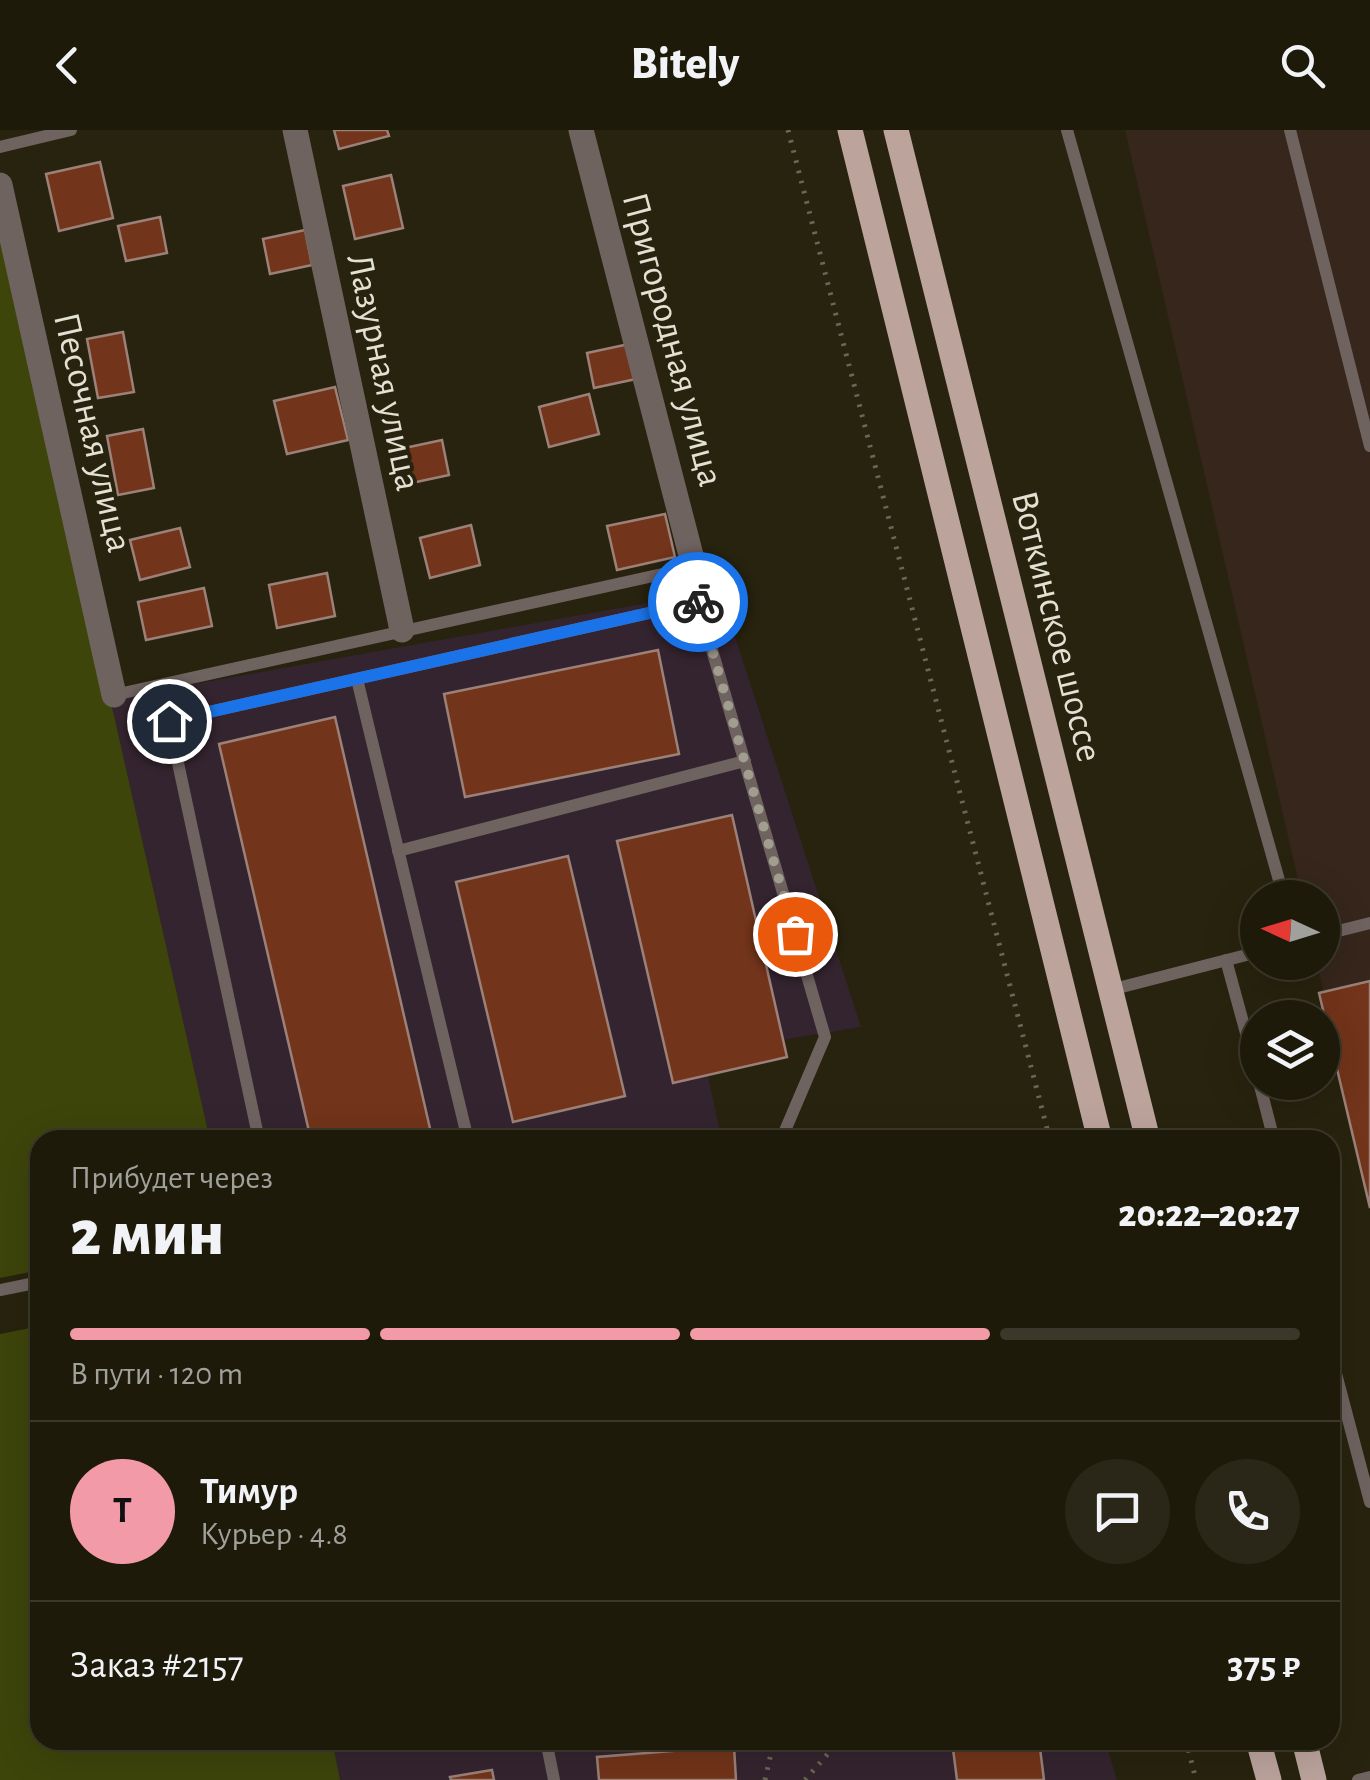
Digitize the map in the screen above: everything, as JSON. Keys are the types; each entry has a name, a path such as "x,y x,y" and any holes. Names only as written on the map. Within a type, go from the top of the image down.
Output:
{"main road":[{"path":"850,130 1098,1130"},
{"name":"Воткинское шоссе","path":"896,130 1145,1130"},
{"path":"1261,1750 1269,1780"},
{"path":"1306,1750 1314,1780"}],"street":[{"name":"Лазурная улица","path":"295,130 402,630"},
{"name":"Пригородная улица","path":"581,130 694,568"},
{"name":"Песочная улица","path":"0,185 114,695"}],"lane":[{"path":"0,147 71,130"},
{"path":"1068,130 1279,880"},
{"path":"1290,130 1370,446"},
{"path":"114,695 694,568"},
{"path":"256,1130 169,721 698,602 825,1037 785,1130"},
{"path":"357,679 466,1130"},
{"path":"398,851 744,762"},
{"path":"1340,930 1370,923"},
{"path":"1110,990 1240,956"},
{"path":"1226,960 1240,1012"},
{"path":"1263,1100 1271,1130"},
{"path":"0,1290 30,1284"},
{"path":"1340,1389 1370,1502"},
{"path":"548,1750 554,1780"},
{"path":"1358,1780 1370,1777"}],"path":[{"path":"788,130 1047,1130"},
{"path":"764,1780 772,1750"},
{"path":"805,1780 831,1750"},
{"path":"1188,1750 1196,1780"}],"shaded area":[{"path":"1125,130 1370,130 1370,1195 1340,1064 1340,1000 1325,1000 1321,980 1340,980 1340,880 1298,880"},
{"path":"720,590 861,1027 703,1053 720,1130 208,1130 110,699"},
{"path":"333,1750 1108,1750 1117,1780 339,1780"}],"green space":[{"path":"0,212 208,1130 30,1130 30,1272 0,1278"},
{"path":"30,1328 30,1750 334,1750 340,1780 0,1780 0,1334"}],"building":[{"path":"334,130 387,130 389,136 339,149"},
{"path":"100,162 113,218 59,231 46,174"},
{"path":"391,175 403,228 355,239 343,186"},
{"path":"160,217 167,253 126,261 118,226"},
{"path":"305,230 312,265 270,274 263,239"},
{"path":"123,332 134,392 98,398 87,339"},
{"path":"629,344 636,379 594,388 587,353"},
{"path":"335,387 348,440 287,454 274,401"},
{"path":"589,394 599,434 549,447 539,407"},
{"path":"143,429 154,488 118,495 107,436"},
{"path":"442,440 449,475 407,484 400,449"},
{"path":"665,514 675,557 617,570 607,526"},
{"path":"471,525 480,565 430,578 420,538"},
{"path":"180,528 190,567 140,580 130,540"},
{"path":"327,573 335,616 277,628 269,585"},
{"path":"204,588 212,626 146,640 138,602"},
{"path":"658,650 679,754 465,797 444,694"},
{"path":"335,717 430,1130 309,1130 219,744"},
{"path":"732,815 787,1057 673,1083 617,841"},
{"path":"568,856 625,1096 513,1122 456,882"},
{"path":"1370,981 1370,1208 1340,1082 1340,1000 1321,1000 1319,993"},
{"path":"734,1750 736,1780 599,1780 597,1757"},
{"path":"953,1750 1040,1750 1044,1780 957,1780"},
{"path":"492,1770 494,1780 450,1777"}],"way so far":[{"path":"698,602 795,934"}],"route":[{"path":"169,721 698,602"}]}
